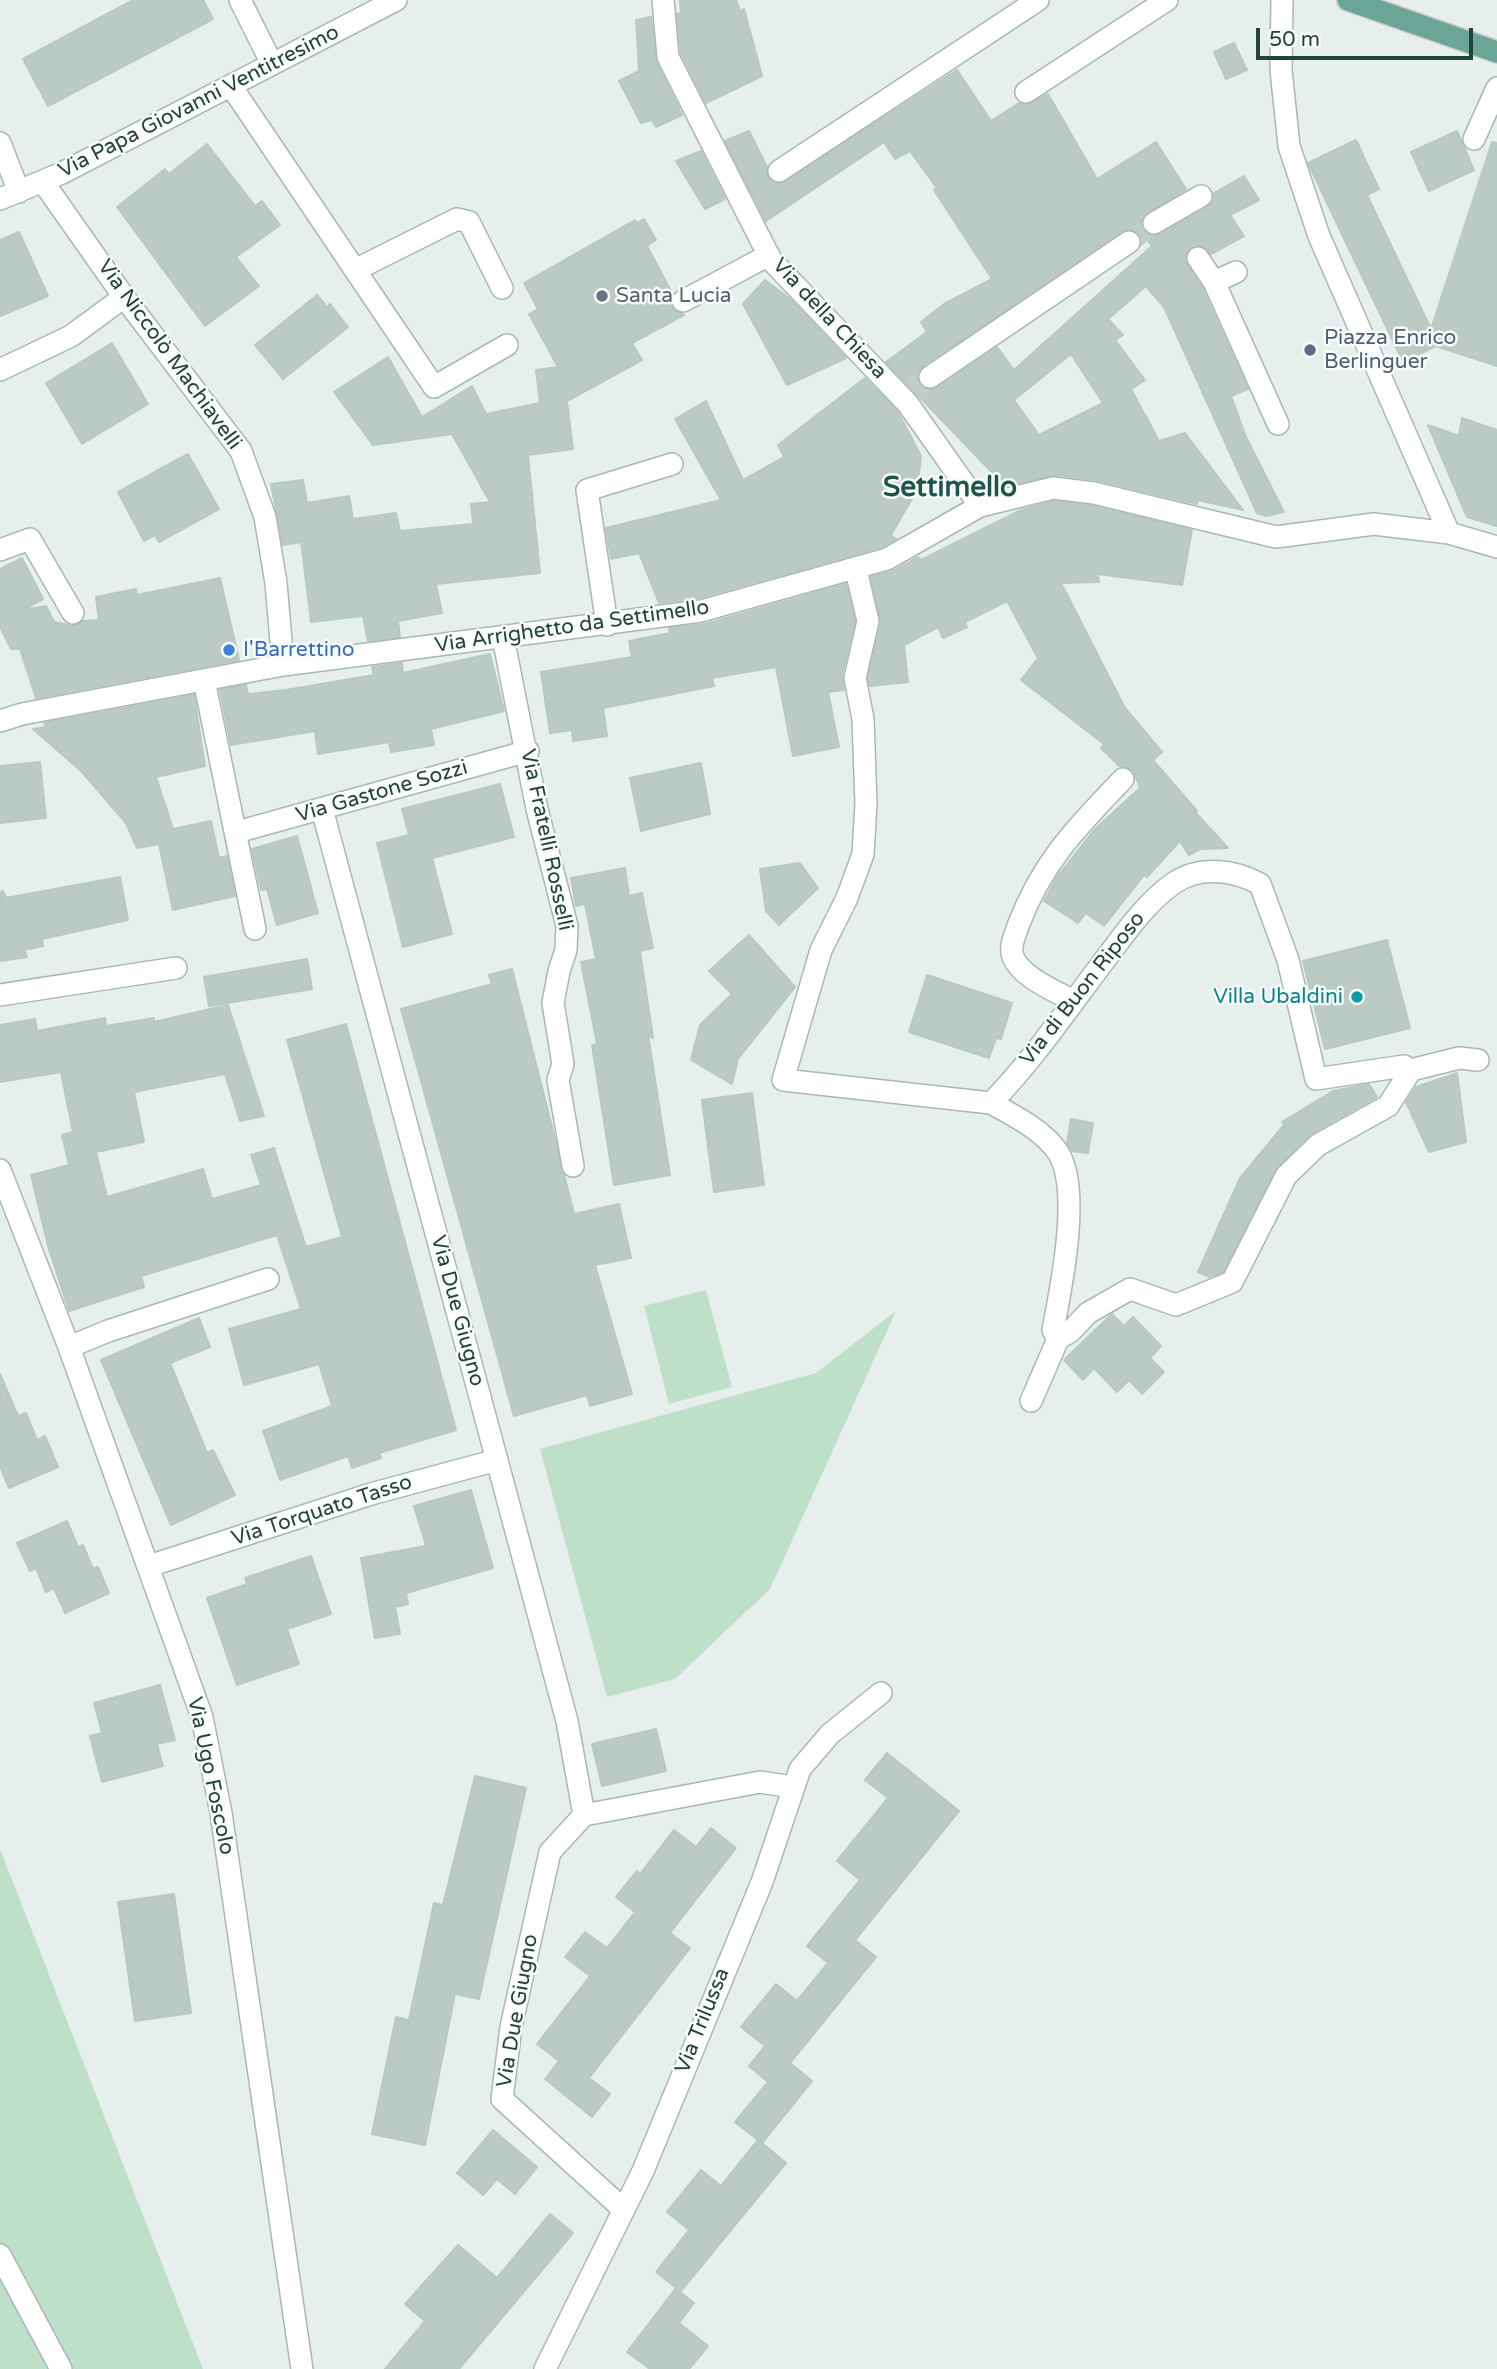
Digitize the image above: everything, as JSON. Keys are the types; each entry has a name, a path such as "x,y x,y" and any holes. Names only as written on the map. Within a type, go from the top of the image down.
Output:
{"main road":[{"path":"1348,0 1497,52"}],"street":[{"path":"240,0 272,64"},
{"name":"Via Papa Giovanni Ventitresimo","path":"10,195 43,183 396,0"},
{"name":"Via della Chiesa","path":"663,0 668,57 769,255 906,393 980,506"},
{"path":"779,171 1038,0"},
{"path":"1026,92 1167,0"},
{"path":"1282,0 1281,70 1289,146 1322,243 1449,533"},
{"path":"231,86 434,387 507,345"},
{"path":"1474,139 1497,88"},
{"path":"0,143 10,195"},
{"name":"Via Niccolò Machiavelli","path":"43,183 124,297 241,452 265,517 276,583 283,665"},
{"path":"1154,223 1201,196"},
{"path":"355,270 457,219 469,222 502,288"},
{"path":"930,377 1129,242"},
{"path":"683,300 769,255"},
{"path":"1198,258 1214,282 1278,424"},
{"path":"1214,282 1236,272"},
{"path":"0,370 71,336 124,297"},
{"path":"607,625 587,491 672,464"},
{"name":"Via Arrighetto da Settimello","path":"0,721 283,665 701,611 856,570 916,545 980,506 1053,488 1094,493 1276,537 1374,524 1449,533 1497,547"},
{"path":"0,551 30,539 73,613"},
{"path":"856,570 868,621 855,678 863,719 866,804 863,854 847,898 821,950 783,1080 990,1103 1038,1133 1059,1154 1066,1181 1066,1251 1053,1330 1058,1339"},
{"name":"Via Fratelli Rosselli","path":"503,637 528,751 537,809 568,926 566,950 553,1003 563,1064 558,1080 573,1166"},
{"path":"204,680 255,929"},
{"name":"Via Gastone Sozzi","path":"237,832 528,751"},
{"path":"1073,1001 1022,969 1012,955 1012,943 1032,890 1059,847 1123,779"},
{"name":"Via Due Giugno","path":"322,809 567,1720 584,1815 550,1852 511,2027 502,2099 623,2209"},
{"name":"Via di Buon Riposo","path":"990,1103 1141,913 1175,882 1201,872 1228,871 1259,884 1287,960 1316,1079 1404,1066 1411,1070"},
{"path":"0,995 176,968"},
{"path":"1031,1401 1058,1339 1070,1332 1088,1313 1130,1289 1176,1305 1232,1282 1286,1176 1318,1145 1388,1106 1411,1070 1459,1058 1478,1060"},
{"name":"Via Ugo Foscolo","path":"0,1170 69,1347 202,1717 221,1813 302,2369"},
{"path":"69,1347 108,1331 268,1279"},
{"name":"Via Torquato Tasso","path":"149,1566 371,1494 497,1460"},
{"name":"Via Trilussa","path":"545,2369 643,2171 762,1882 800,1769 830,1734 881,1693"},
{"path":"584,1815 760,1782 793,1787"},
{"path":"0,2255 61,2369"}],"green space":[{"path":"706,1290 732,1387 669,1404 644,1306"},
{"path":"896,1311 770,1589 675,1679 607,1697 540,1449 816,1373"},
{"path":"0,1849 203,2369 0,2369"}],"building":[{"path":"133,0 203,0 213,19 48,106 23,59"},
{"path":"680,0 736,0 740,11 744,9 762,76 706,103 681,53 677,14 681,13"},
{"path":"651,17 656,62 682,115 656,127 652,120 641,123 619,81 639,71 636,20"},
{"path":"1234,43 1247,70 1226,79 1214,52"},
{"path":"957,70 991,121 1019,103 1027,105 1048,94 1097,179 1156,142 1186,189 1143,216 1141,224 1148,235 1161,234 1208,207 1213,202 1214,193 1244,176 1259,200 1230,215 1244,236 1211,254 1203,246 1191,247 1185,260 1202,288 1248,389 1231,396 1246,437 1284,512 1266,516 1257,513 1164,307 1146,286 1108,319 1123,335 1115,340 1145,380 1131,389 1159,441 1185,433 1243,510 1198,500 1197,504 1097,480 1055,475 1005,486 886,362 927,332 921,322 944,304 992,279 934,190 937,188 910,151 895,159 884,142 766,221 725,141 749,131 767,167 768,178 780,184","holes":["1129,229 1141,232 1152,246 1014,370 997,347 937,388 930,390 920,385 917,377 923,366","1071,354 1103,403 1039,435 1014,400"]},
{"path":"1457,131 1474,170 1429,191 1411,152"},
{"path":"1356,140 1379,189 1367,195 1431,329 1492,142 1497,143 1497,366 1436,346 1403,362 1308,163"},
{"path":"207,144 255,206 262,201 280,225 236,257 259,286 205,326 117,207 165,169 169,174"},
{"path":"701,151 725,199 705,209 676,161"},
{"path":"644,219 656,240 647,246 672,293 671,307 684,315 632,343 642,360 567,401 573,449 528,455 540,573 436,584 442,613 398,621 400,637 368,641 363,616 311,622 301,542 283,545 271,484 303,480 307,503 349,496 353,519 396,513 400,531 473,524 471,504 490,502 452,434 373,445 334,392 388,357 422,417 472,386 486,414 540,403 536,370 558,367 529,314 538,309 524,283 635,220 637,223"},
{"path":"19,232 48,296 0,316 0,240"},
{"path":"765,280 790,299 846,358 787,385 743,304"},
{"path":"317,295 327,307 330,304 348,327 283,379 255,345"},
{"path":"112,343 148,404 82,444 46,383"},
{"path":"865,378 898,412 921,456 917,490 891,535 896,539 882,547 698,598 659,603 639,553 611,559 606,528 721,500 675,419 706,401 743,480 784,457 778,445"},
{"path":"1462,418 1497,430 1497,526 1467,517 1428,425 1459,436"},
{"path":"188,454 219,509 159,542 155,535 144,541 118,492"},
{"path":"1054,501 1092,506 1192,530 1182,585 1098,574 1099,582 1061,583 1125,708 1162,752 1153,760 1228,848 1200,849 1189,855 1180,841 1147,877 1144,875 1104,926 1086,913 1078,923 1044,901 1057,877 1094,830 1140,788 1133,770 1119,766 1101,748 1104,744 1021,680 1038,658 1007,601 965,622 967,627 943,638 938,627 904,645 908,682 870,686 868,678 881,623 871,577 893,571 918,557 921,560 1021,510"},
{"path":"22,558 43,599 23,610 46,606 54,622 72,626 83,621 99,620 96,597 136,589 137,595 220,578 239,660 36,698 20,649 11,649 0,627 0,569"},
{"path":"846,584 855,621 842,675 844,690 828,692 839,747 793,756 776,667 712,678 714,686 603,708 607,736 573,741 572,730 550,733 541,672 632,657 629,641 670,633 669,628 705,624"},
{"path":"490,654 504,711 431,729 434,745 391,752 389,742 318,754 315,731 231,745 220,690 246,685 248,694 286,690 374,675 372,667 402,663 403,673"},
{"path":"194,695 205,766 156,777 173,829 211,821 219,858 227,856 235,896 173,910 159,844 137,848 126,823 81,771 33,729 46,727 44,723"},
{"path":"40,762 46,818 0,823 0,766"},
{"path":"701,763 710,814 641,831 630,778"},
{"path":"500,784 514,837 432,858 452,934 403,947 377,843 409,835 402,809"},
{"path":"297,836 318,913 277,925 267,889 261,890 252,849"},
{"path":"800,863 818,888 779,925 766,911 760,869"},
{"path":"625,868 629,896 642,893 653,948 640,951 653,1038 648,1035 670,1175 614,1185 592,1045 597,1044 581,962 596,959 585,904 576,906 571,878"},
{"path":"120,877 128,920 42,939 43,946 24,950 27,957 0,961 0,892 3,891 6,898"},
{"path":"749,935 795,987 738,1059 732,1084 691,1060 700,1025 732,994 709,971"},
{"name":"Villa Ubaldini","path":"1387,940 1410,1028 1325,1049 1303,961"},
{"path":"307,959 312,989 209,1006 204,977"},
{"path":"512,969 574,1214 619,1204 631,1258 595,1265 632,1394 590,1406 587,1395 514,1416 401,1009 492,984 489,975"},
{"path":"927,975 1012,1003 1001,1039 996,1038 989,1058 909,1032"},
{"path":"228,1005 264,1116 240,1121 225,1074 134,1092 144,1142 96,1152 107,1197 203,1169 212,1199 261,1185 251,1155 274,1148 306,1247 342,1237 287,1040 346,1024 456,1430 379,1453 381,1458 352,1468 348,1456 280,1480 263,1431 332,1406 319,1364 244,1385 229,1329 301,1309 277,1235 141,1276 144,1287 69,1311 48,1246 31,1175 69,1165 62,1135 73,1132 61,1072 0,1082 0,1025 35,1019 37,1031 105,1018 106,1026 154,1018 154,1022"},
{"path":"1457,1073 1466,1142 1429,1152 1406,1102 1416,1087"},
{"path":"1369,1084 1377,1097 1311,1134 1277,1167 1223,1272 1209,1277 1198,1272 1240,1178 1284,1125 1282,1122 1333,1091"},
{"path":"752,1093 764,1185 714,1192 702,1100"},
{"path":"1071,1119 1093,1123 1088,1153 1072,1151 1067,1143"},
{"path":"1112,1314 1124,1326 1133,1317 1161,1346 1150,1358 1164,1372 1142,1394 1129,1380 1117,1392 1094,1368 1083,1380 1064,1360"},
{"path":"199,1318 210,1347 170,1363 207,1453 213,1450 235,1495 171,1525 101,1360"},
{"path":"0,1374 18,1416 26,1413 37,1440 45,1436 58,1467 9,1488 0,1466"},
{"path":"471,1490 493,1568 406,1593 408,1604 395,1607 400,1634 375,1638 361,1558 426,1546 414,1506"},
{"path":"67,1521 78,1547 83,1545 93,1569 98,1567 109,1593 65,1613 54,1588 46,1592 36,1568 30,1571 17,1543"},
{"path":"311,1556 331,1614 287,1629 299,1664 237,1685 207,1598 247,1584 245,1578"},
{"path":"160,1685 175,1740 157,1744 163,1766 102,1782 90,1736 102,1733 94,1703"},
{"path":"656,1729 666,1771 602,1786 592,1744"},
{"path":"887,1753 959,1811 855,1940 876,1957 790,2063 812,2081 762,2143 786,2163 680,2292 694,2303 679,2323 708,2346 689,2369 650,2369 627,2352 676,2288 656,2272 689,2230 667,2212 701,2170 721,2186 758,2140 735,2122 768,2082 749,2066 765,2046 741,2027 776,1984 797,2001 828,1963 807,1946 860,1880 837,1861 888,1798 865,1780"},
{"path":"475,1776 526,1788 479,1999 455,1994 425,2145 372,2134 396,2017 409,2020 434,1903 443,1905"},
{"path":"711,1828 736,1848 670,1933 690,1948 589,2078 610,2094 592,2117 545,2079 559,2061 537,2044 590,1976 565,1957 585,1932 607,1948 635,1912 616,1897 637,1871 640,1874 674,1830 696,1847"},
{"path":"174,1894 191,2013 135,2021 118,1902"},
{"path":"493,2130 537,2167 515,2194 497,2179 483,2195 457,2173"},
{"path":"550,2214 573,2233 459,2369 385,2369 425,2321 405,2304 458,2245 497,2278"}],"tunnel":[{"path":"1129,242 1154,223"},
{"path":"910,390 930,377"}],"place":[{"name":"Santa Lucia","path":"602,296"},
{"name":"Piazza Enrico Berlinguer","path":"1310,350"},
{"name":"I'Barrettino","path":"229,650"},
{"name":"Villa Ubaldini","path":"1357,997"}],"district":[{"name":"Settimello","path":"950,489"}]}
